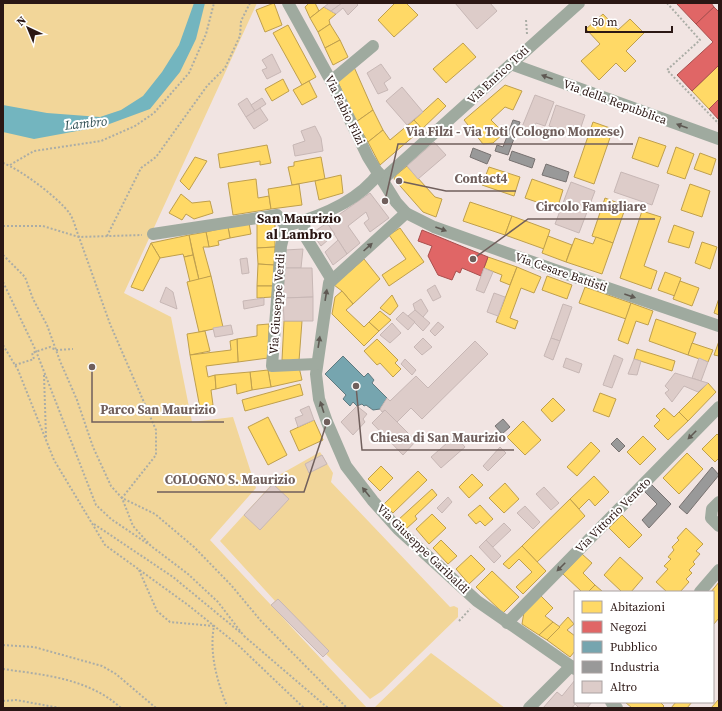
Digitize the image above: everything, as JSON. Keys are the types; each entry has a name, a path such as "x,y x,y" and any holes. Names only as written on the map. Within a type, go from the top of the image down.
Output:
{"street":[{"name":"Via Fabio Filzi","path":"288,3 330,81 368,157 396,202 406,213"},
{"name":"Via Enrico Toti","path":"286,226 304,221 352,198 371,184 511,64 579,3"},
{"path":"330,81 374,46"},
{"name":"Via della Repubblica","path":"511,64 719,139"},
{"path":"304,221 305,236 330,275 335,276 406,213"},
{"name":"Via Cesare Battisti","path":"406,213 434,227 719,326"},
{"path":"153,234 277,215 286,226"},
{"name":"Via Giuseppe Verdi","path":"286,226 281,246 272,366 316,364"},
{"name":"Via Giuseppe Garibaldi","path":"335,276 327,291 316,364 317,392 321,407 338,450 356,480 398,529 477,601 573,668"},
{"name":"Via Vittorio Veneto","path":"507,623 719,407"},
{"path":"719,502 712,509 712,518 719,526"},
{"path":"701,591 719,570"},
{"path":"529,708 573,668"}],"path":[{"path":"10,165 34,150 101,141 135,126 154,113 189,73 206,34 214,3"},
{"path":"108,236 141,168 156,157 207,86 225,68 240,36 241,21 250,3"},
{"path":"667,3 700,40 667,70 719,124"},
{"path":"3,163 10,165 41,186 70,214 110,324 156,430 156,455 122,498"},
{"path":"3,226 43,226 79,237 153,234"},
{"path":"3,255 25,277 33,299 47,325 77,400 93,447 111,486 122,498 154,514 194,547 231,585 261,621 347,708"},
{"path":"3,282 36,351 96,505 111,519 188,574 218,602 244,636"},
{"path":"3,345 15,365 54,460 70,489 93,523 105,545 139,569 243,649 304,708"},
{"path":"15,365 34,359 32,353 50,347 56,350 73,349"},
{"path":"44,373 46,440"},
{"path":"122,498 133,526 150,546"},
{"path":"93,523 173,577 328,708"},
{"path":"139,569 157,611 170,622 214,626"},
{"path":"459,621 477,601"},
{"path":"214,626 212,638 214,664 227,706"},
{"path":"3,646 34,648 102,666 116,674 156,708"},
{"path":"3,669 57,677 83,684 121,708"},
{"path":"3,701 16,700 60,708"}],"shaded area":[{"path":"3,3 257,3 124,293 171,317 192,422 233,417 256,488 210,540 271,605 275,601 220,541 281,474 320,452 333,473 331,482 450,607 454,606 458,608 458,617 382,691 370,699 326,654 323,657 281,616 367,708 3,708"},
{"path":"431,653 505,708 374,708"}],"water":[{"name":"Lambro","path":"194,3 205,3 196,39 180,72 150,109 104,126 34,139 3,132 3,105 47,113 100,117 121,110 143,96 162,72 179,45"}],"building: Abitazioni":[{"path":"274,3 282,25 265,32 256,10"},
{"path":"309,3 315,3 319,11 310,18 305,7"},
{"path":"395,3 406,3 418,15 394,37 378,20"},
{"path":"324,7 336,14 329,20 330,24 318,32 310,18"},
{"path":"603,14 618,30 630,19 644,33 626,51 636,61 625,72 616,63 599,80 581,61 600,44 586,29"},
{"path":"330,24 340,40 325,48 318,32"},
{"path":"288,25 316,77 302,85 273,33"},
{"path":"340,40 348,57 333,65 325,48"},
{"path":"463,43 476,57 446,83 433,69"},
{"path":"719,65 719,99 709,109 692,91"},
{"path":"354,67 373,110 356,122 337,80"},
{"path":"283,79 289,91 272,101 265,89"},
{"path":"309,81 317,97 302,105 293,90"},
{"path":"505,85 522,91 513,110 505,107 491,120 504,133 493,143 483,144 464,120"},
{"path":"438,98 446,106 422,129 414,120"},
{"path":"373,110 383,130 368,142 356,122"},
{"path":"414,120 422,129 380,165 368,142 383,130 390,140"},
{"path":"593,122 613,129 594,184 574,177"},
{"path":"639,137 666,146 658,167 632,158"},
{"path":"267,145 271,163 260,165 260,161 220,168 218,154"},
{"path":"676,147 694,154 685,179 667,173"},
{"path":"700,153 716,159 711,175 694,169"},
{"path":"195,157 207,161 189,190 180,181"},
{"path":"321,157 325,179 292,185 288,167 294,166 294,162"},
{"path":"407,166 435,197 442,199 436,217 423,212 394,179 396,175"},
{"path":"489,167 520,177 514,196 482,185"},
{"path":"341,175 343,193 319,200 315,181"},
{"path":"256,179 258,198 269,196 271,209 233,215 228,183"},
{"path":"532,179 563,190 557,209 525,198"},
{"path":"299,184 302,205 271,209 268,189"},
{"path":"690,184 710,191 702,217 681,210"},
{"path":"181,194 192,203 210,201 213,213 194,219 186,214 182,220 169,213"},
{"path":"605,198 626,206 613,243 592,236"},
{"path":"470,202 512,216 505,235 463,221"},
{"path":"642,211 661,217 644,266 657,271 651,289 620,278"},
{"path":"512,216 550,230 544,249 505,235"},
{"path":"275,220 275,247 257,248 257,223"},
{"path":"249,223 251,234 230,238 228,227"},
{"path":"674,225 694,232 689,248 668,242"},
{"path":"228,227 230,238 218,241 219,245 209,247 206,232"},
{"path":"400,228 424,262 389,286 382,275 406,259 389,235"},
{"path":"206,232 209,247 203,247 211,276 199,280 189,235"},
{"path":"189,235 193,255 184,257 183,254 160,258 151,243"},
{"path":"548,236 572,245 566,262 542,253"},
{"path":"596,237 613,243 602,274 566,262 575,238 593,244"},
{"path":"702,242 717,247 710,269 695,263"},
{"path":"151,243 160,258 143,291 131,287"},
{"path":"275,247 274,265 258,264 257,248"},
{"path":"193,255 199,280 190,282 184,257"},
{"path":"488,257 517,267 510,285 500,281 502,275 484,268"},
{"path":"364,259 380,279 353,304 342,291 334,285"},
{"path":"258,264 274,265 273,286 257,286"},
{"path":"517,267 541,277 534,293 521,288 510,318 518,321 515,329 496,322"},
{"path":"665,272 681,278 675,296 658,290"},
{"path":"211,276 223,327 199,332 187,282"},
{"path":"547,276 572,285 567,299 542,290"},
{"path":"680,281 699,288 692,306 673,299"},
{"path":"257,286 273,286 272,297 257,298"},
{"path":"585,287 631,303 626,319 579,303"},
{"path":"342,291 353,304 346,310 364,327 369,322 379,331 364,346 332,314 335,297"},
{"path":"392,295 398,306 390,315 380,308"},
{"path":"719,298 719,315 714,313"},
{"path":"631,303 653,311 648,325 636,321 628,344 618,340"},
{"path":"380,311 391,320 379,331 369,322"},
{"path":"656,319 696,333 688,355 649,341"},
{"path":"284,321 302,321 299,361 282,360"},
{"path":"269,324 268,358 238,362 237,339 257,336 257,325"},
{"path":"205,331 210,351 190,355 187,334"},
{"path":"237,339 238,362 206,366 208,377 215,375 216,389 211,390 213,405 200,408 190,355 231,350 230,341"},
{"path":"377,339 398,360 395,363 401,369 393,377 380,363 377,365 364,351"},
{"path":"719,341 719,356 714,355"},
{"path":"692,343 713,350 708,362 688,355"},
{"path":"637,349 675,361 672,371 634,359"},
{"path":"299,367 302,380 271,387 268,370"},
{"path":"268,370 271,387 252,390 250,372"},
{"path":"250,372 252,390 237,394 236,384 216,389 215,375"},
{"path":"708,383 716,392 688,421 679,412"},
{"path":"300,384 303,395 245,411 242,400"},
{"path":"600,393 616,399 609,417 593,411"},
{"path":"553,398 565,410 552,422 541,410"},
{"path":"664,408 674,417 679,412 688,421 668,440 654,426 660,420 656,416"},
{"path":"268,417 287,455 268,465 248,427"},
{"path":"314,420 323,440 299,451 290,431"},
{"path":"523,421 541,440 525,455 507,437"},
{"path":"717,434 719,436 719,458 715,462 702,449"},
{"path":"643,436 656,449 640,465 627,452"},
{"path":"591,442 600,451 577,476 567,467"},
{"path":"687,453 703,469 679,494 663,478"},
{"path":"381,466 393,478 380,491 368,479"},
{"path":"418,471 427,480 393,513 384,504"},
{"path":"472,474 483,485 469,498 459,487"},
{"path":"594,476 609,492 595,506 589,499 579,509 570,499"},
{"path":"505,483 519,499 504,513 489,498"},
{"path":"432,489 437,495 415,516 417,519 406,529 398,520"},
{"path":"570,499 585,516 537,562 522,546"},
{"path":"480,505 493,519 485,526 480,521 476,524 468,515"},
{"path":"432,514 446,528 429,544 416,529"},
{"path":"622,515 642,535 629,548 609,528"},
{"path":"686,528 703,544 696,551 700,554 693,562 695,564 689,570 692,573 686,579 689,582 681,591 666,591 656,582 668,569 664,566 671,559 668,557 674,550 672,547 679,540 677,538"},
{"path":"441,540 457,556 448,564 433,548"},
{"path":"522,546 546,571 523,594 516,587 532,572 519,559 509,569 503,564"},
{"path":"582,554 592,563 583,573 595,585 589,591 581,591 563,574"},
{"path":"471,555 485,569 469,584 456,569"},
{"path":"620,557 643,578 632,591 621,591 604,575"},
{"path":"492,571 519,597 503,613 476,587"},
{"path":"719,582 719,618 714,624 714,591 712,591"},
{"path":"595,585 602,591 589,591"},
{"path":"541,596 553,608 545,616 553,622 539,635 522,624 524,612"},
{"path":"568,617 574,624 567,630 574,635 574,652 570,657 547,640"},
{"path":"553,622 560,627 547,640 539,635"},
{"path":"719,699 719,708 711,708"},
{"path":"626,703 661,703 664,706 662,708 632,708"},
{"path":"675,703 691,703 687,708 671,708"}],"building: Negozi":[{"path":"676,3 711,3 714,7 696,24"},
{"path":"714,7 719,12 719,65 692,91 677,75 713,42 696,24"},
{"path":"719,99 719,120 709,109"},
{"path":"422,230 488,257 481,276 462,268 460,273 456,271 452,280 438,275 428,256 432,246 418,241"}],"building: Pubblico":[{"path":"343,356 364,377 368,373 374,380 372,383 387,398 380,409 373,410 362,404 357,406 353,402 350,406 343,399 346,395 325,374"}],"building: Industria":[{"path":"513,120 520,122 508,155 495,151 497,145 503,147"},
{"path":"473,148 491,155 487,164 470,157"},
{"path":"512,151 535,159 532,168 509,160"},
{"path":"546,164 569,172 566,182 542,175"},
{"path":"503,419 510,427 502,434 495,426"},
{"path":"617,438 625,446 619,452 611,444"},
{"path":"712,467 719,475 687,514 679,507"},
{"path":"651,484 671,504 649,528 642,520 657,504 644,491"}],"building: Altro":[{"path":"329,3 342,3 331,11 324,7"},
{"path":"342,3 356,3 358,5 348,15 343,8 336,14 331,11"},
{"path":"455,3 490,3 497,11 477,29"},
{"path":"272,54 281,72 267,79 262,70 267,68 262,60"},
{"path":"381,64 391,78 384,83 388,90 378,94 367,73"},
{"path":"402,87 423,112 407,125 386,101"},
{"path":"535,95 554,102 545,126 536,123 533,132 522,127"},
{"path":"247,98 255,111 246,117 238,104"},
{"path":"262,98 266,104 255,111 251,105"},
{"path":"556,105 585,115 578,136 549,126"},
{"path":"260,108 268,120 254,129 246,117"},
{"path":"315,126 321,138 323,151 295,156 293,145 305,141 301,131"},
{"path":"434,142 446,155 418,179 407,166"},
{"path":"621,172 659,185 652,205 614,192"},
{"path":"571,182 595,191 579,233 555,224"},
{"path":"370,193 389,218 370,232 364,223 369,219 366,212 348,226 360,243 347,254 327,223"},
{"path":"327,223 335,234 321,246 312,233"},
{"path":"338,240 347,254 333,265 325,252"},
{"path":"303,249 301,268 285,268 285,250"},
{"path":"247,258 249,273 242,274 240,259"},
{"path":"285,268 312,268 313,297 283,298"},
{"path":"484,268 493,272 484,293 476,290"},
{"path":"435,285 441,297 433,301 427,290"},
{"path":"166,287 173,292 177,309 160,302"},
{"path":"494,293 505,297 498,316 487,312"},
{"path":"313,297 313,321 284,321 283,298"},
{"path":"264,298 264,305 244,309 243,301"},
{"path":"421,299 428,311 423,317 415,310 413,304"},
{"path":"563,304 572,307 560,341 551,338"},
{"path":"415,310 430,323 423,331 408,316"},
{"path":"403,312 415,322 408,330 396,319"},
{"path":"438,322 444,327 435,336 430,331"},
{"path":"392,323 401,333 390,343 380,335"},
{"path":"231,325 233,334 215,337 213,328"},
{"path":"423,338 432,347 422,355 414,347"},
{"path":"551,338 560,341 553,360 544,356"},
{"path":"475,341 488,354 422,419 411,408 397,422 385,410 382,412 380,409 387,398 390,401 416,376 428,388"},
{"path":"614,355 623,359 612,388 603,385"},
{"path":"566,358 582,364 579,373 563,367"},
{"path":"699,358 708,362 701,381 692,378"},
{"path":"405,359 416,370 412,375 401,364"},
{"path":"634,359 641,361 637,375 628,374"},
{"path":"675,373 708,383 698,392 684,386 672,402 665,393 669,390 665,386"},
{"path":"309,406 314,420 298,427 295,418 303,415 300,410"},
{"path":"357,406 367,414 363,419 365,422 353,435 341,422"},
{"path":"385,410 416,441 403,455 372,423"},
{"path":"455,436 465,447 441,468 431,457"},
{"path":"500,447 506,453 488,471 483,466"},
{"path":"322,455 327,464 309,473 305,464"},
{"path":"273,484 289,499 260,530 244,515"},
{"path":"544,487 559,503 551,510 536,494"},
{"path":"448,497 452,502 442,513 437,508"},
{"path":"525,506 540,522 533,529 517,513"},
{"path":"504,523 511,530 493,547 486,540"},
{"path":"486,540 501,556 494,563 479,547"},
{"path":"278,599 329,651 323,657 271,605"},
{"path":"574,681 574,703 591,703 587,708 579,708 575,704 572,708 543,708 557,692 562,696"}],"place":[{"name":"Contact4","path":"399,181"},
{"name":"Via Filzi - Via Toti (Cologno Monzese)","path":"385,201"},
{"name":"Circolo Famigliare","path":"473,259"},
{"name":"Parco San Maurizio","path":"92,367"},
{"name":"Chiesa di San Maurizio","path":"356,386"},
{"name":"COLOGNO S. Maurizio","path":"327,422"}],"district":[{"name":"San Maurizio al Lambro","path":"299,226"}]}
